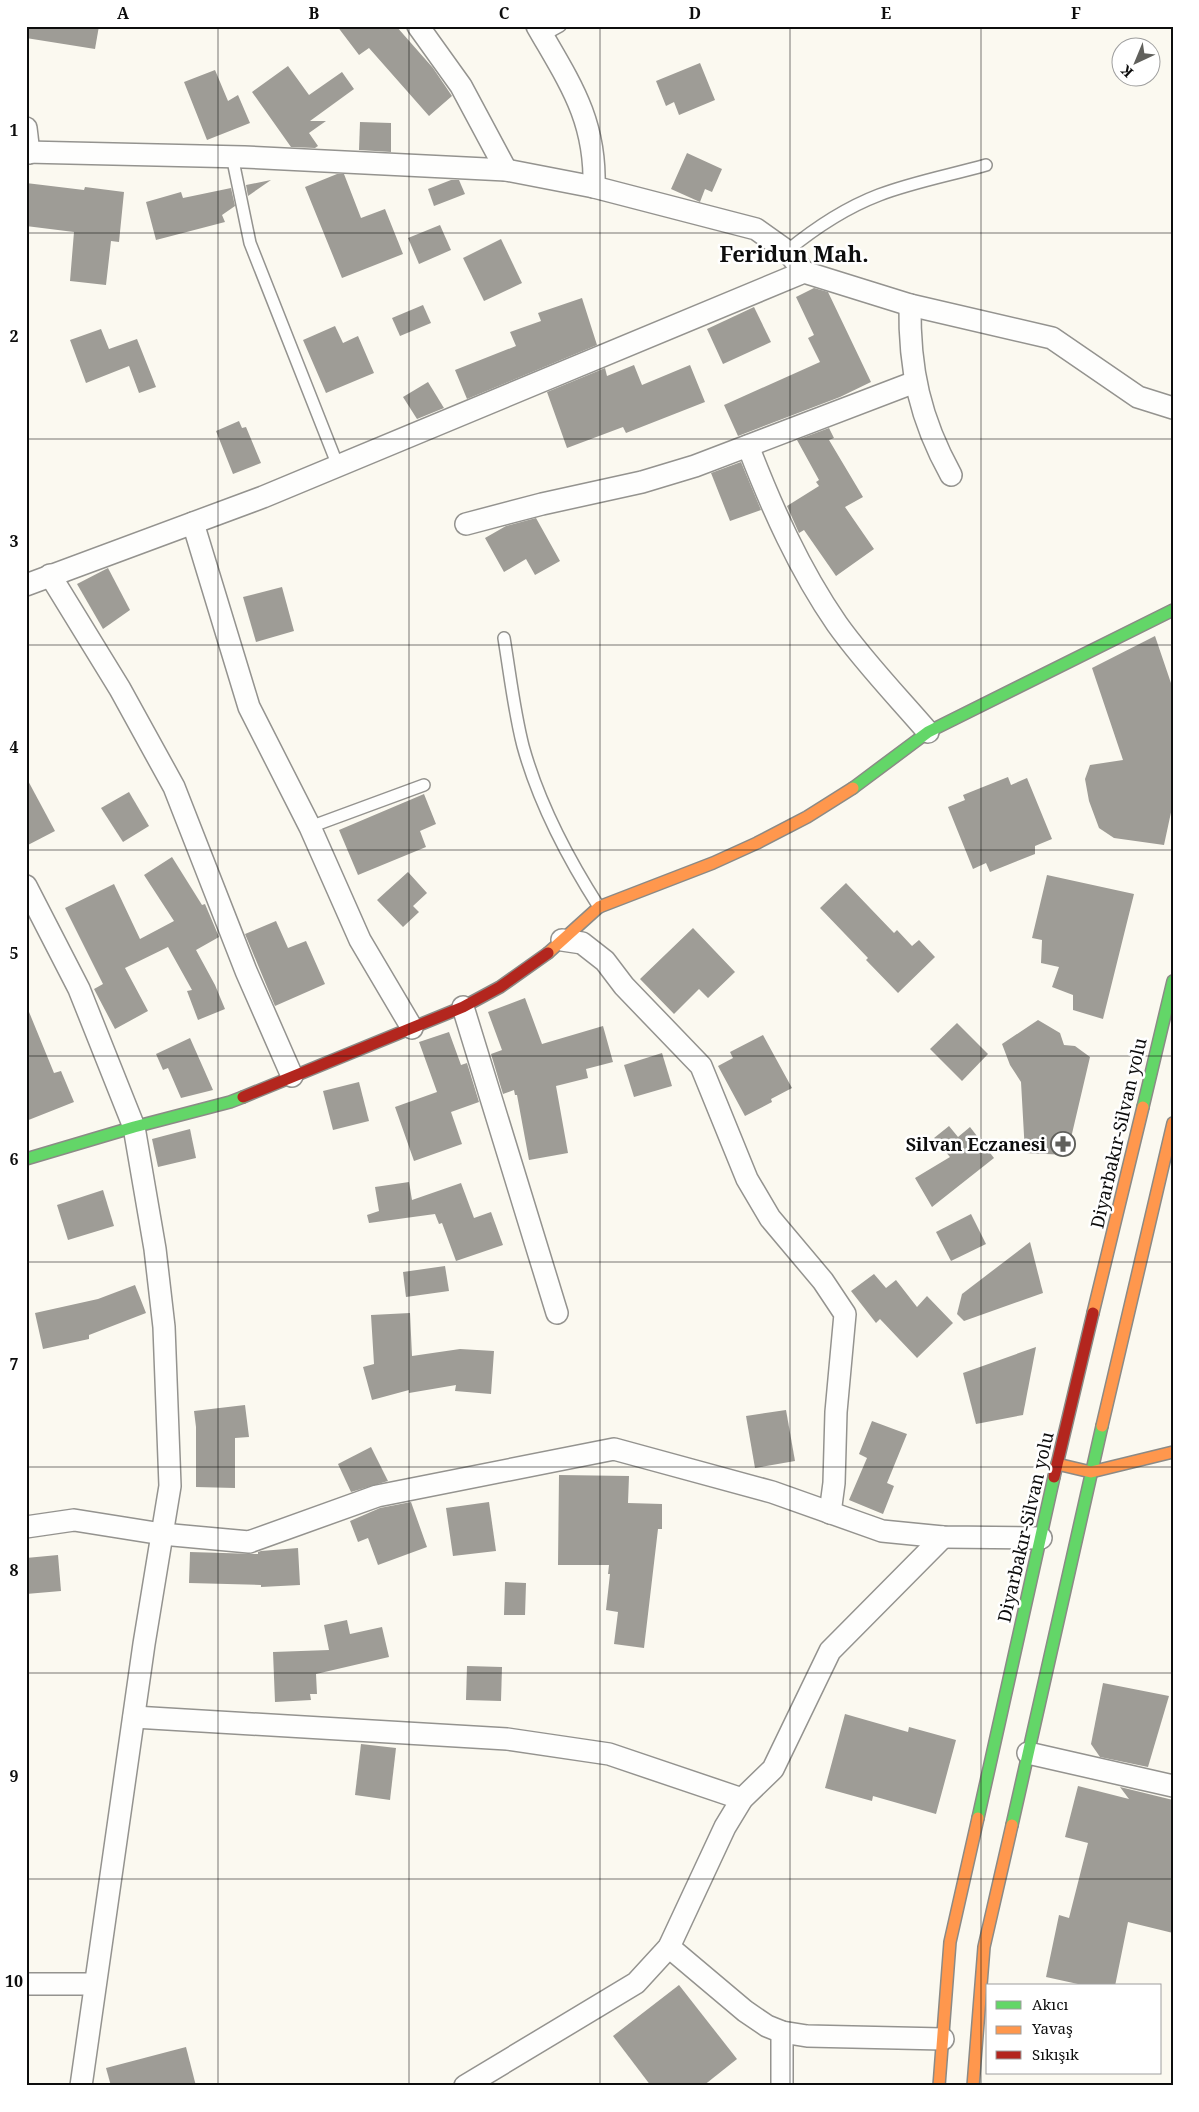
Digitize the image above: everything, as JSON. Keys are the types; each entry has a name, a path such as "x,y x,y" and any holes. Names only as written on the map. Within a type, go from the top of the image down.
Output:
{"main road":[{"path":"26,1159 134,1127 230,1102 463,1007 507,981 546,954 599,908 757,844 807,817 863,782 928,732 1173,610"},
{"name":"Diyarbakır-Silvan yolu","path":"939,2086 950,1942 1057,1464 1173,981"},
{"path":"973,2086 984,1947 1091,1472 1173,1122"},
{"path":"1057,1464 1091,1472 1173,1452"}],"street":[{"path":"418,26 461,86 506,170"},
{"path":"546,30 584,114 594,154 594,187"},
{"path":"26,128 28,152 232,156 506,170 594,187 756,228 788,250 804,272 910,305 1052,338 1138,397 1173,408"},
{"path":"26,584 263,497 804,272"},
{"path":"910,305 911,357 915,382 929,430 951,476"},
{"path":"466,524 542,504 592,495 695,466 915,382"},
{"path":"748,446 782,530 818,593 860,654 928,732"},
{"path":"193,523 250,707 310,827 360,940 412,1028"},
{"path":"50,575 120,689 174,788 246,970 292,1076"},
{"path":"26,886 79,989 134,1127 155,1249 164,1327 170,1486 134,1717 81,2086"},
{"path":"562,940 582,943 605,961 624,986 701,1066 752,1186 770,1218 824,1281 845,1314 836,1412 834,1483 830,1512"},
{"path":"463,1007 557,1313"},
{"path":"26,1527 74,1520 162,1534 249,1542 377,1496 614,1449 772,1492 882,1531 943,1537 1041,1538"},
{"path":"466,2086 636,1983 669,1947 725,1827 742,1798 773,1769 830,1651 943,1537"},
{"path":"134,1717 508,1739 610,1754 742,1798"},
{"path":"1028,1753 1173,1786"},
{"path":"669,1947 745,2012 767,2026 782,2032 807,2036 942,2039"},
{"path":"26,1984 95,1984"},
{"path":"782,2032 782,2086"}],"lane":[{"path":"232,156 250,243 338,466"},
{"path":"788,250 839,214 880,195 986,165"},
{"path":"504,638 523,746 536,783 550,820 568,856 599,908"},
{"path":"310,827 424,785"}],"building":[{"path":"26,26 99,26 95,49 26,38"},
{"path":"337,26 396,26 433,68 452,96 429,116 369,48 359,55"},
{"path":"700,63 715,100 679,115 674,102 666,106 656,81"},
{"path":"288,66 309,95 342,72 354,89 310,121 326,121 309,133 318,146 315,148 291,147 252,92"},
{"path":"215,70 228,101 238,95 250,123 207,140 184,82"},
{"path":"360,122 391,123 391,152 359,150"},
{"path":"687,153 722,169 712,192 705,189 700,202 671,189"},
{"path":"337,174 344,174 361,218 385,209 403,254 342,278 305,187"},
{"path":"271,180 248,196 246,185"},
{"path":"451,180 459,180 465,194 434,206 428,189"},
{"path":"26,183 84,190 85,187 124,192 119,242 111,241 106,285 70,281 74,232 26,226"},
{"path":"231,188 235,206 222,215 225,222 156,240 146,202 181,192 183,198"},
{"path":"440,225 451,250 419,264 408,238"},
{"path":"501,239 522,283 484,301 463,258"},
{"path":"814,288 828,292 871,382 840,397 738,436 724,405 820,362 808,338 814,335 796,297"},
{"path":"582,298 597,345 467,399 455,370 516,346 510,332 541,321 538,313"},
{"path":"423,305 431,323 400,336 392,318"},
{"path":"754,307 771,342 723,364 707,329"},
{"path":"335,326 343,343 358,336 374,373 326,393 303,340"},
{"path":"101,329 109,349 137,339 156,387 139,393 129,366 86,383 70,340"},
{"path":"634,365 642,385 690,365 705,402 626,433 623,427 567,448 547,392 605,368 607,376"},
{"path":"428,382 444,408 417,419 403,397"},
{"path":"239,421 242,428 246,427 261,463 233,474 216,431"},
{"path":"829,428 834,438 829,440 863,497 845,507 874,549 836,576 804,530 799,533 787,506 819,486 816,482 819,480 797,440"},
{"path":"741,462 761,510 730,521 711,473"},
{"path":"536,518 560,561 535,575 526,559 504,572 485,538 506,526"},
{"path":"108,568 130,610 103,629 77,584"},
{"path":"282,587 294,631 256,642 243,597"},
{"path":"1155,636 1173,689 1173,803 1164,845 1114,838 1099,828 1089,801 1085,779 1090,765 1123,760 1092,668"},
{"path":"26,777 55,831 26,846"},
{"path":"1008,777 1011,785 1027,778 1052,839 1035,846 1035,854 990,872 986,863 973,869 948,807 965,800 963,795"},
{"path":"129,792 149,826 123,842 101,808"},
{"path":"424,794 436,824 420,831 426,847 358,875 339,830"},
{"path":"172,857 202,905 205,904 219,937 196,950 215,985 225,1009 198,1020 187,991 192,990 168,947 125,968 148,1011 115,1029 94,989 103,984 65,908 114,884 140,939 174,921 144,875"},
{"path":"408,872 427,893 413,906 419,912 403,927 377,900"},
{"path":"1047,875 1134,894 1103,1019 1073,1010 1073,995 1052,987 1059,967 1041,963 1042,940 1032,938"},
{"path":"846,883 894,933 897,930 912,946 919,940 935,957 898,993 866,960 868,958 820,908"},
{"path":"276,921 288,948 306,941 325,984 275,1006 245,934"},
{"path":"693,928 735,972 708,998 699,989 674,1014 640,979"},
{"path":"525,998 542,1044 603,1026 613,1062 586,1069 588,1078 556,1086 568,1153 529,1160 517,1095 515,1095 514,1090 503,1094 491,1054 502,1050 488,1012"},
{"path":"27,1007 54,1073 61,1071 74,1102 26,1121"},
{"path":"1038,1020 1060,1033 1064,1045 1075,1046 1090,1057 1067,1155 1025,1153 1021,1082 1010,1065 1002,1044"},
{"path":"957,1023 988,1054 962,1081 930,1049"},
{"path":"449,1032 461,1065 467,1063 479,1102 451,1112 462,1144 414,1161 395,1107 437,1092 419,1042"},
{"path":"763,1035 792,1088 771,1099 772,1102 745,1116 718,1066 733,1058 730,1052"},
{"path":"190,1038 213,1090 181,1098 168,1068 163,1070 156,1054"},
{"path":"662,1053 672,1086 634,1097 624,1065"},
{"path":"359,1082 369,1121 333,1130 323,1091"},
{"path":"949,1126 958,1137 970,1127 994,1158 932,1207 915,1178 950,1157 934,1138"},
{"path":"190,1129 196,1158 158,1167 152,1139"},
{"path":"409,1182 412,1200 461,1183 474,1218 491,1212 503,1245 456,1261 442,1223 439,1224 435,1214 369,1223 367,1215 379,1211 375,1187"},
{"path":"103,1190 114,1226 68,1240 57,1205"},
{"path":"971,1214 986,1244 951,1261 936,1232"},
{"path":"1030,1242 1043,1293 964,1321 957,1314 962,1294"},
{"path":"445,1266 449,1291 406,1297 403,1272"},
{"path":"874,1274 886,1288 896,1280 917,1307 927,1296 953,1323 917,1358 880,1319 876,1323 851,1291"},
{"path":"135,1285 146,1313 89,1335 89,1339 43,1349 35,1313 98,1299"},
{"path":"410,1313 412,1356 460,1349 494,1351 491,1394 455,1391 456,1385 409,1393 409,1390 372,1400 363,1367 374,1364 371,1315"},
{"path":"1036,1347 1023,1415 976,1424 963,1373"},
{"path":"245,1405 249,1437 235,1438 235,1488 196,1487 196,1427 194,1411"},
{"path":"786,1410 795,1461 755,1468 746,1416"},
{"path":"872,1421 907,1434 887,1483 894,1486 883,1514 849,1500 867,1458 859,1454"},
{"path":"371,1447 388,1481 351,1492 338,1464"},
{"path":"559,1475 629,1476 628,1503 662,1504 662,1529 658,1529 644,1648 614,1644 618,1612 606,1610 610,1574 608,1574 609,1565 558,1565"},
{"path":"411,1502 427,1547 378,1565 368,1538 358,1542 350,1521 380,1508"},
{"path":"489,1502 496,1551 453,1556 446,1508"},
{"path":"298,1548 300,1585 261,1587 261,1585 189,1583 190,1552 258,1554 261,1551"},
{"path":"58,1555 61,1591 26,1594 26,1558"},
{"path":"505,1582 526,1583 525,1615 504,1615"},
{"path":"347,1620 350,1634 382,1627 389,1657 316,1674 317,1694 310,1694 311,1700 275,1702 273,1652 329,1650 324,1625"},
{"path":"467,1666 502,1667 501,1701 466,1700"},
{"path":"1103,1683 1169,1696 1148,1767 1100,1757 1091,1744"},
{"path":"845,1714 908,1732 909,1727 956,1740 936,1814 873,1796 872,1801 825,1788"},
{"path":"361,1744 396,1748 390,1800 355,1795"},
{"path":"1078,1786 1129,1799 1120,1787 1173,1800 1173,1933 1128,1922 1115,1984 1078,1984 1046,1977 1059,1915 1069,1918 1088,1843 1065,1837"},
{"path":"679,1985 737,2059 703,2086 651,2086 613,2036"},
{"path":"186,2047 196,2086 111,2086 106,2068"}],"traffic: fast":[{"path":"853,788 928,732 1173,610"},
{"path":"1143,1107 1173,981"},
{"path":"26,1159 243,1097"},
{"path":"1012,1825 1102,1426"},
{"path":"978,1818 1054,1477"}],"traffic: slow":[{"path":"548,953 599,907 713,863 757,843 807,817 853,788"},
{"path":"1093,1313 1143,1107"},
{"path":"1102,1426 1173,1123"},
{"path":"1057,1464 1091,1472 1173,1452"},
{"path":"939,2086 950,1942 978,1818"},
{"path":"973,2086 984,1947 1012,1825"}],"traffic: jam":[{"path":"243,1097 463,1007 500,987 548,953"},
{"path":"1054,1477 1093,1313"}],"place":[{"name":"Silvan Eczanesi","path":"1063,1144"}],"district":[{"name":"Feridun Mah.","path":"794,253"}]}
